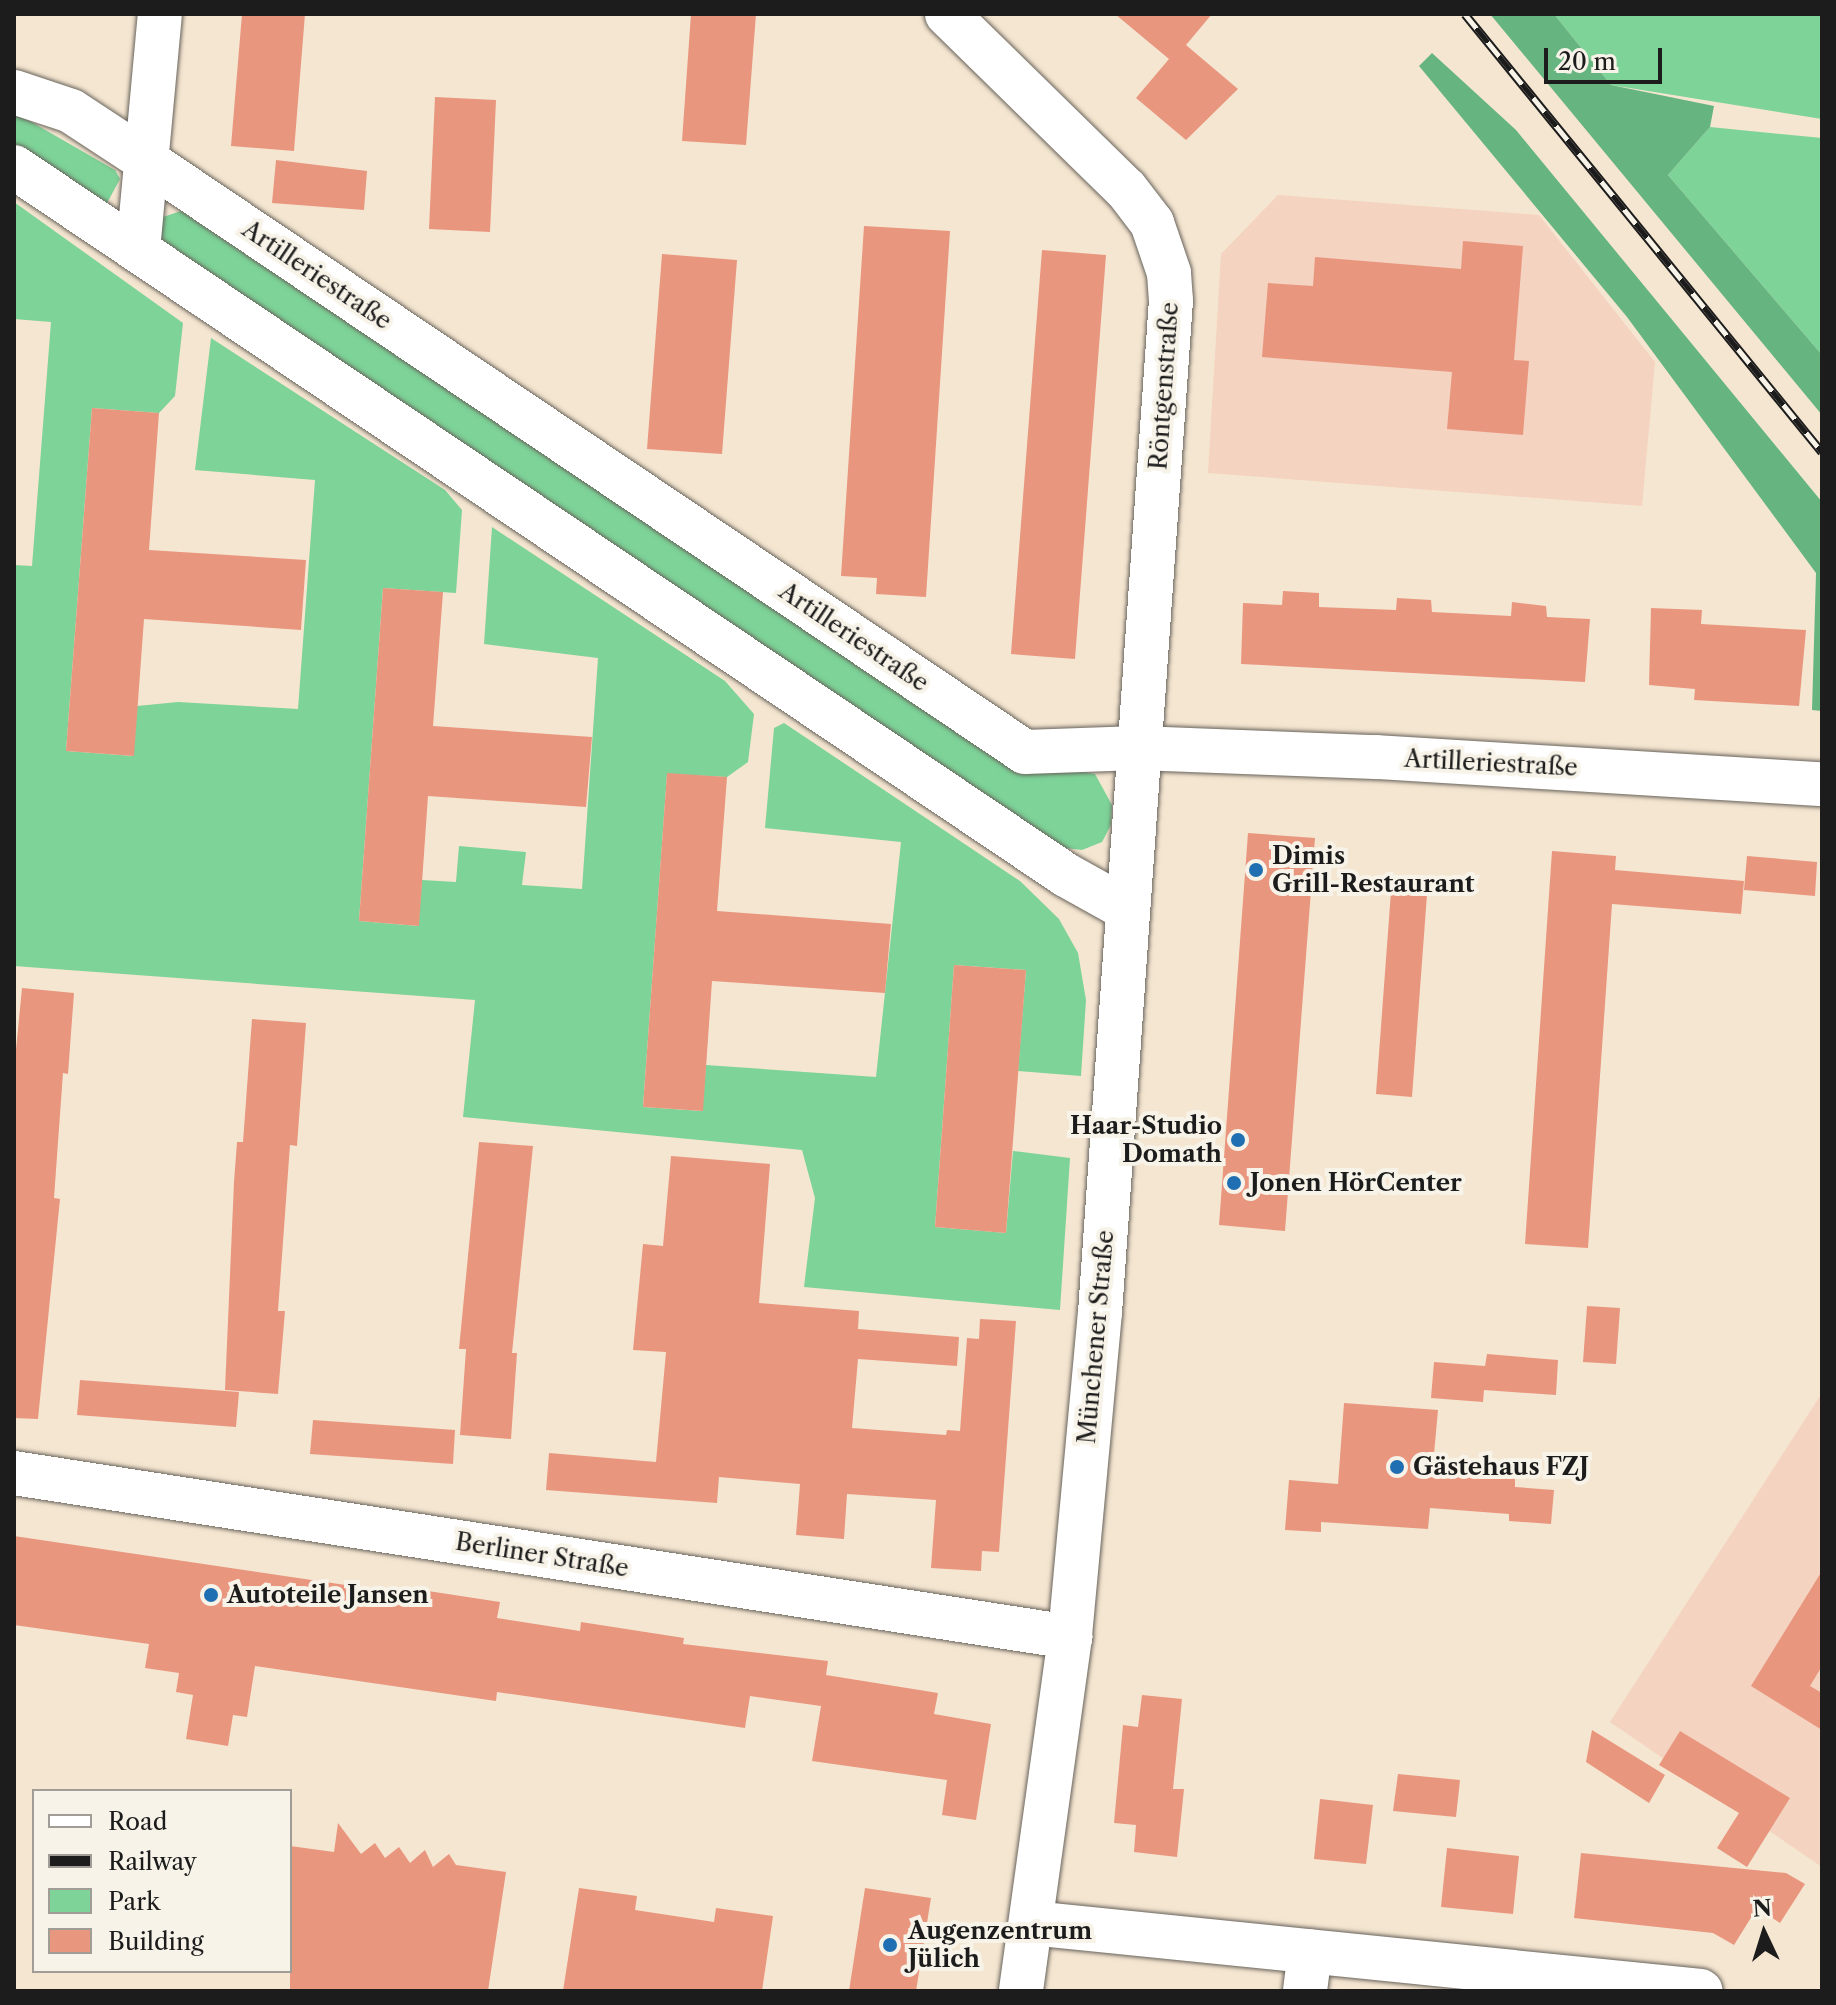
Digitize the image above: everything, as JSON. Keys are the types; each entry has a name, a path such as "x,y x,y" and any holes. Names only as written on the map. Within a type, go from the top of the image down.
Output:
{"street":[{"path":"138,250 160,14"},
{"name":"Röntgenstraße","path":"947,14 1126,189 1152,223 1169,273 1169,347 1138,748"},
{"name":"Artilleriestraße","path":"14,92 71,111 1025,752 1138,748 1645,771 1822,784"},
{"path":"14,167 1066,875 1127,909"},
{"name":"Münchener Straße","path":"1021,1991 1070,1637 1100,1312 1138,748"},
{"name":"Berliner Straße","path":"14,1473 1070,1637"},
{"path":"1031,1923 1308,1971 1701,1991"}],"shaded area":[{"path":"1278,195 1539,215 1655,362 1642,506 1208,473 1221,254"},
{"path":"1822,1393 1822,1867 1610,1722"}],"green space":[{"path":"1490,14 1554,14 1611,85 1714,106 1710,127 1668,175 1822,355 1822,415"},
{"path":"1554,14 1822,14 1822,119 1611,85"},
{"path":"1432,53 1516,130 1822,502 1822,711 1812,710 1816,573 1627,317 1419,66"},
{"path":"14,112 115,170 120,179 106,205 14,152"},
{"path":"1710,127 1822,138 1822,355 1668,175"},
{"path":"14,202 183,323 175,396 159,413 92,408 66,751 133,756 137,706 178,702 298,709 315,480 195,470 211,338 445,490 462,510 456,593 383,588 359,921 418,926 422,880 456,882 459,846 526,852 522,885 582,889 598,658 484,644 492,527 725,681 754,714 748,762 727,777 667,774 643,1107 702,1111 706,1065 876,1077 901,842 765,828 774,728 784,723 1020,881 1059,919 1078,953 1086,1000 1081,1076 1018,1071 1026,970 954,965 935,1227 1006,1233 1013,1151 1070,1158 1060,1310 804,1287 815,1198 802,1150 463,1117 475,1000 14,966 14,565 32,566 51,322 14,319"},
{"path":"181,211 997,757 1095,774 1112,805 1111,825 1102,842 1082,850 1057,847 159,246 163,217"}],"building":[{"path":"242,14 305,14 294,151 231,146"},
{"path":"691,14 756,14 746,145 682,141"},
{"path":"1115,14 1212,14 1186,45 1238,89 1186,140 1136,98 1169,59"},
{"path":"435,97 496,100 490,232 429,229"},
{"path":"276,160 367,171 364,210 272,203"},
{"path":"864,226 950,231 926,597 876,594 877,578 841,576"},
{"path":"1463,241 1523,246 1514,360 1529,361 1523,435 1447,429 1452,372 1262,357 1268,283 1313,286 1315,257 1461,269"},
{"path":"1042,250 1106,255 1075,659 1011,654"},
{"path":"662,254 737,260 722,454 647,449"},
{"path":"92,408 159,413 149,550 306,560 301,630 144,619 134,756 66,751"},
{"path":"383,588 443,592 433,726 592,737 586,807 428,796 419,926 359,921"},
{"path":"1283,591 1319,593 1319,607 1396,610 1397,598 1431,600 1432,612 1511,616 1512,602 1546,606 1547,617 1590,619 1585,682 1241,664 1243,603 1282,605"},
{"path":"1651,608 1702,610 1701,624 1806,630 1799,706 1694,700 1695,689 1649,685"},
{"path":"667,773 727,777 717,911 891,924 885,993 712,981 703,1111 643,1107"},
{"path":"1248,833 1315,838 1285,1231 1219,1225"},
{"path":"1552,851 1616,856 1615,870 1744,881 1741,914 1612,904 1588,1248 1525,1244"},
{"path":"1747,856 1817,862 1815,896 1744,890"},
{"path":"1392,878 1428,881 1412,1097 1376,1094"},
{"path":"954,965 1026,970 1006,1233 935,1227"},
{"path":"22,988 74,993 68,1074 63,1073 54,1198 60,1199 38,1419 14,1418 14,1070"},
{"path":"252,1019 306,1023 297,1146 290,1145 278,1311 285,1311 278,1394 225,1390 234,1182 237,1142 243,1142"},
{"path":"479,1142 533,1146 512,1353 517,1353 511,1439 460,1435 466,1349 459,1349"},
{"path":"671,1156 770,1164 759,1303 859,1311 858,1329 959,1337 957,1366 858,1359 852,1428 946,1435 947,1430 960,1431 967,1338 979,1339 980,1319 1016,1321 999,1552 982,1551 981,1571 931,1568 936,1500 847,1494 844,1539 796,1535 800,1484 719,1477 717,1503 546,1490 549,1453 656,1462 666,1352 633,1350 643,1244 663,1246"},
{"path":"1587,1306 1620,1308 1616,1364 1583,1362"},
{"path":"1487,1354 1558,1360 1556,1395 1484,1390 1483,1402 1431,1398 1434,1362 1485,1366"},
{"path":"80,1380 239,1392 236,1427 77,1415"},
{"name":"Gästehaus FZJ","path":"1344,1403 1438,1410 1433,1465 1476,1469 1476,1477 1515,1479 1515,1487 1554,1490 1551,1524 1509,1521 1509,1514 1430,1508 1428,1529 1321,1522 1321,1532 1285,1530 1289,1480 1338,1484"},
{"path":"313,1420 455,1430 453,1464 310,1454"},
{"path":"14,1536 427,1597 428,1591 500,1602 497,1618 580,1631 581,1622 684,1638 683,1644 828,1661 826,1675 938,1693 934,1714 991,1724 976,1820 942,1815 947,1780 812,1761 821,1706 750,1696 745,1728 497,1692 496,1701 255,1666 247,1717 233,1715 228,1746 186,1739 193,1695 176,1692 179,1673 145,1668 149,1644 14,1625"},
{"path":"1822,1571 1822,1666 1810,1686 1822,1693 1822,1730 1751,1686"},
{"path":"1142,1695 1182,1699 1173,1789 1184,1789 1177,1857 1134,1852 1136,1825 1114,1823 1123,1725 1138,1727"},
{"path":"1592,1730 1665,1775 1649,1803 1586,1762"},
{"path":"1680,1731 1790,1798 1747,1867 1717,1848 1739,1813 1659,1765"},
{"path":"1398,1774 1460,1780 1456,1817 1393,1811"},
{"path":"1320,1799 1373,1805 1366,1864 1314,1859"},
{"path":"338,1823 361,1854 375,1843 385,1858 399,1847 410,1863 425,1850 433,1867 449,1854 456,1865 506,1872 488,1991 290,1991 292,1846 334,1852"},
{"path":"1447,1848 1519,1856 1513,1914 1441,1907"},
{"path":"1581,1853 1786,1873 1805,1884 1780,1923 1757,1908 1734,1945 1713,1933 1574,1918"},
{"path":"579,1888 637,1896 635,1910 714,1922 716,1908 773,1916 762,1991 563,1991"},
{"name":"Augenzentrum Jülich","path":"865,1888 931,1898 916,1991 849,1991"}],"railway":[{"path":"1465,14 1822,452"}],"place":[{"name":"Dimis Grill-Restaurant","path":"1256,870"},
{"name":"Haar-Studio Domath","path":"1238,1140"},
{"name":"Jonen HörCenter","path":"1234,1183"},
{"name":"Gästehaus FZJ","path":"1397,1467"},
{"name":"Autoteile Jansen","path":"211,1595"},
{"name":"Augenzentrum Jülich","path":"890,1945"}]}
